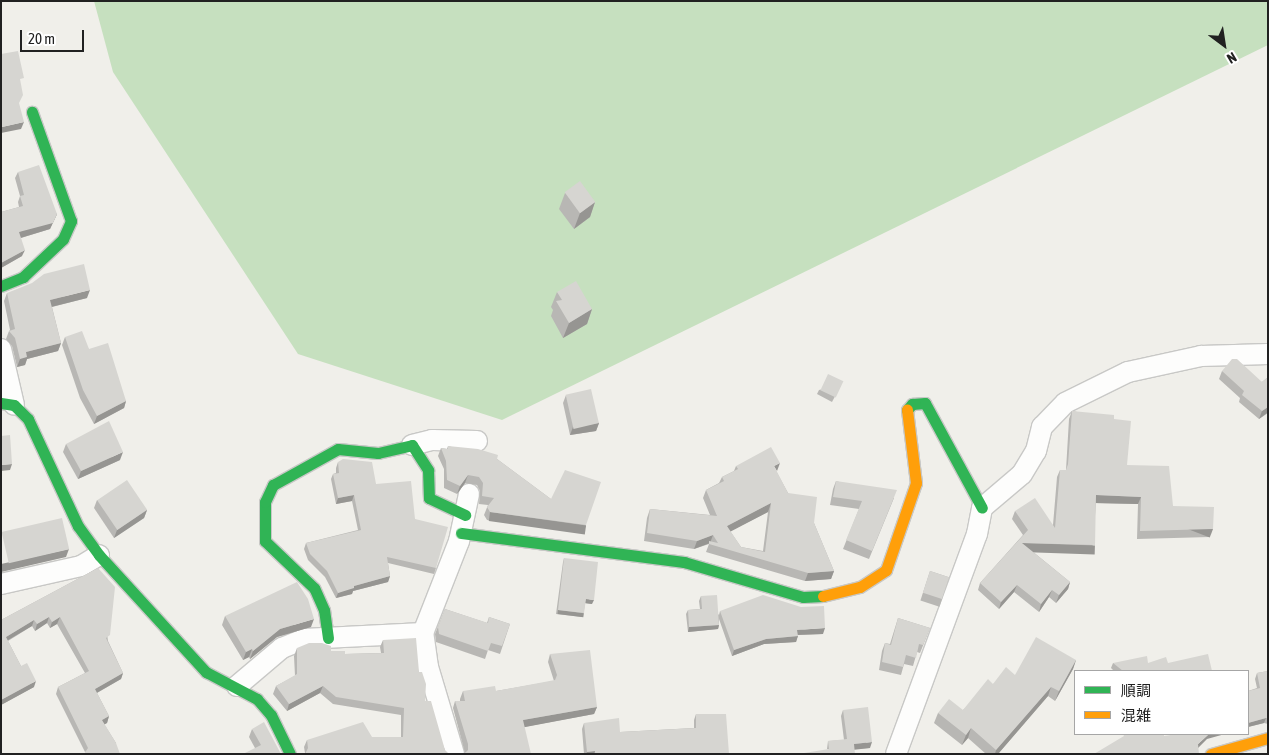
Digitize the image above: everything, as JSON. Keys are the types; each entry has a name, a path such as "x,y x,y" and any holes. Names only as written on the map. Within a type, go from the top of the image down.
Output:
{"street":[{"path":"1,286 22,277 63,239 71,221 32,112"},
{"path":"1,349 8,404 39,436 78,526 99,555 206,672 237,686 257,699 271,715 290,754"},
{"path":"896,754 977,534 982,508 1022,474 1036,451 1042,427 1065,402 1128,372 1201,356 1268,354"},
{"path":"412,445 428,470 429,498 463,524 684,562 803,597 829,596 860,587 886,570 916,483 905,412 912,404 925,403 982,508"},
{"path":"328,638 324,610 314,588 265,541 265,502 273,485 338,449 378,453 432,440 477,441"},
{"path":"454,754 428,667 423,632 463,524 470,494"},
{"path":"1,584 80,566 99,555"},
{"path":"237,686 282,648 304,639 423,632"},
{"path":"1211,754 1268,738"}],"green space":[{"path":"94,1 1268,1 1268,45 502,420 298,354 113,72"}],"building":[{"path":"18,51 24,78 20,79 23,95 19,103 24,122 2,127 1,54"},
{"path":"39,165 57,214 53,223 19,232 25,250 1,263 1,212 23,206 20,196 24,195 18,172"},
{"path":"580,181 595,202 580,213 565,192"},
{"path":"84,264 90,290 50,300 61,343 26,352 27,357 20,359 15,338 9,331 15,329 7,293 32,283 44,274"},
{"path":"576,281 592,309 569,323 556,301 562,300 557,292"},
{"path":"82,331 89,349 108,343 126,401 97,416 83,390 65,337"},
{"path":"1232,359 1237,359 1262,382 1268,377 1268,407 1262,411 1242,395 1244,391 1222,371"},
{"path":"828,374 843,381 836,397 820,390"},
{"path":"591,389 599,423 574,429 566,395"},
{"path":"1072,411 1114,415 1114,419 1131,421 1127,465 1169,466 1173,506 1214,507 1213,529 1140,531 1141,497 1096,495 1095,545 1022,543 1070,582 1059,595 1052,590 1041,604 1017,585 1001,602 980,583 1028,530 1015,511 1035,498 1055,528 1060,470 1066,470 1068,464"},
{"path":"109,421 123,452 81,471 66,444"},
{"path":"10,435 12,464 1,465 1,436"},
{"path":"448,446 478,449 498,455 497,459 551,499 565,470 601,482 586,525 490,512 487,507 494,498 482,496 483,483 479,477 468,475 460,486 447,480 446,461 441,448 448,449"},
{"path":"771,447 780,463 774,466 788,493 817,497 814,523 834,571 808,573 709,544 709,541 718,543 713,535 697,541 647,533 650,509 717,516 706,490 724,481 722,477 738,469 736,466","holes":["771,503 765,552 741,547 727,526"]},
{"path":"343,459 372,462 376,484 411,481 415,519 448,527 436,568 387,557 390,576 354,586 354,588 338,593 327,571 310,554 306,543 361,530 354,495 338,498 333,474 339,473 338,462"},
{"path":"127,480 147,510 117,530 97,500"},
{"path":"836,481 897,490 872,551 846,540 862,501 833,497"},
{"path":"62,518 69,549 9,563 2,532"},
{"path":"564,558 598,562 594,600 586,599 584,613 558,610"},
{"path":"98,568 115,587 110,635 106,638 123,673 95,689 109,716 102,720 116,743 120,754 84,754 88,748 58,687 89,671 60,617 52,622 49,617 37,624 34,620 6,637 21,666 27,663 36,681 1,700 1,620"},
{"path":"930,571 949,577 942,599 923,593"},
{"path":"297,582 308,599 314,619 280,629 253,651 252,649 246,652 225,616"},
{"path":"717,595 719,625 689,627 688,610 702,609 701,596"},
{"path":"763,595 801,607 824,606 825,628 797,630 798,636 766,639 734,650 720,611"},
{"path":"445,609 488,623 489,617 510,624 502,646 491,643 488,651 439,634 438,627"},
{"path":"898,618 930,628 923,645 919,644 916,658 906,655 903,667 882,662 885,643 891,645"},
{"path":"1036,637 1076,660 1059,691 1051,687 996,750 971,728 966,735 938,713 949,699 963,710 988,679 993,684 1006,667 1015,675"},
{"path":"416,638 419,672 422,672 426,684 425,701 431,701 445,750 449,754 305,754 308,748 307,740 363,722 372,737 403,737 404,708 336,697 323,686 289,704 276,686 297,674 297,648 309,643 322,643 331,646 331,651 345,651 345,654 384,653 383,640"},
{"path":"590,650 597,707 523,720 531,754 464,754 468,750 468,744 455,701 465,701 463,691 495,686 496,691 555,680 557,675 550,654"},
{"path":"1208,654 1212,670 1122,670 1113,663 1147,656 1148,663 1166,657 1168,663"},
{"path":"1268,671 1268,718 1249,723 1249,691 1260,688 1257,673"},
{"path":"868,707 872,742 854,744 855,754 798,754 829,749 828,741 847,739 843,710"},
{"path":"696,714 726,714 729,754 595,754 595,751 587,752 584,723 619,718 620,732 696,728"},
{"path":"264,722 281,754 243,754 261,745 252,729"},
{"path":"1208,735 1198,744 1199,754 1094,754 1124,736"}],"traffic: fast":[{"path":"1,286 23,277 63,239 71,221 32,112"},
{"path":"1,403 14,405 28,419 78,526 99,555 206,672 257,699 271,715 290,754"},
{"path":"907,410 912,404 925,403 982,508"},
{"path":"328,638 324,610 314,588 265,541 265,502 273,485 338,449 378,453 412,445 428,470 429,498 465,515"},
{"path":"461,533 684,562 803,597 823,596"}],"traffic: slow":[{"path":"823,596 860,587 886,570 916,483 907,410"},
{"path":"1211,754 1268,738"}]}
